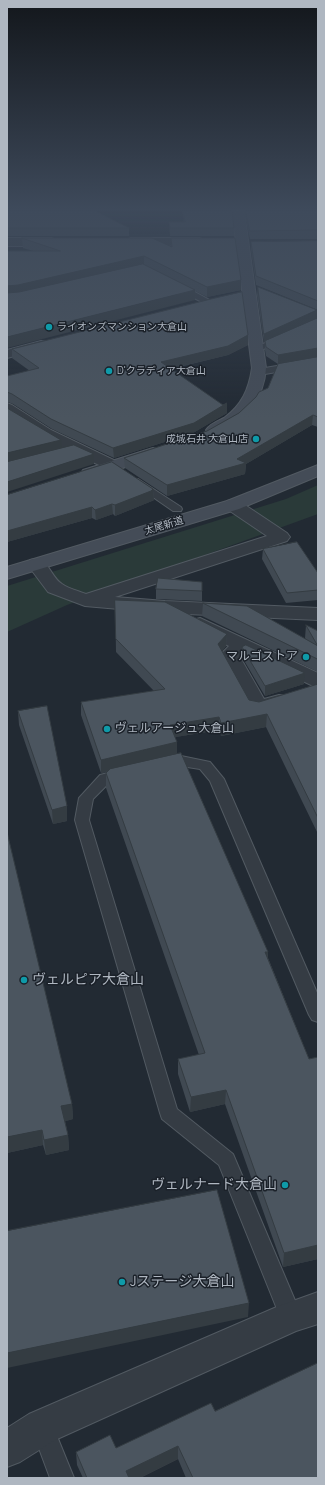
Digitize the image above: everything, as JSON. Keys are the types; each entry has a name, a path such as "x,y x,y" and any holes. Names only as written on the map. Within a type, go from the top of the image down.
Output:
{"street":[{"path":"200,437 225,424 242,411 253,398 259,382 259,372 246,280"},
{"path":"186,308 223,300"},
{"path":"7,354 52,342"},
{"path":"7,408 31,426 71,452 114,466"},
{"path":"79,477 165,449"},
{"name":"太尾新道","path":"7,573 233,505 318,470"},
{"path":"85,600 281,537 233,505"},
{"path":"36,564 55,588 85,600 165,607 318,614"},
{"path":"165,607 243,645 309,690"},
{"path":"243,645 229,656 258,707 309,690"},
{"path":"7,1449 42,1427 305,1313"}],"lane":[{"path":"170,282 209,302"},
{"path":"256,349 318,322"},
{"path":"259,372 318,362"},
{"path":"114,466 177,509"},
{"path":"305,1313 226,1160 169,1113 82,820 86,798 105,778 181,761 205,765 217,780 318,1015"},
{"path":"42,1427 62,1478"}],"shaded area":[{"path":"318,485 318,514 67,605 7,632 7,586 286,499"}],"building":[{"path":"7,280 38,280 18,285 7,286"},
{"name":"ライオンズマンション大倉山","path":"71,280 176,280 195,290 7,337 7,293 19,292"},
{"path":"193,280 240,280 207,287"},
{"path":"267,280 318,280 318,301"},
{"path":"258,287 317,310 264,334"},
{"path":"242,292 248,335 228,346 161,362 223,405 227,403 194,423 113,448 51,419 7,392 7,376 39,368 12,349"},
{"path":"318,318 318,348 278,355 266,347 265,341"},
{"path":"318,357 318,417 313,415 237,459 246,463 167,485 124,458 207,431 239,413 256,397 259,392 268,388 278,364"},
{"path":"7,408 61,440 7,453"},
{"path":"74,445 94,454 7,482 7,462"},
{"path":"112,462 153,489 115,505 112,504 95,510 92,507 7,531 7,495"},
{"path":"297,542 318,573 318,590 287,593 263,549"},
{"path":"158,578 202,582 202,591 156,589"},
{"path":"115,600 165,602 227,634 218,644 249,700 259,702 318,684 318,818 267,714 221,723 219,717 170,725 177,742 101,760 81,702 165,689 116,639"},
{"path":"203,603 247,606 318,646 318,659"},
{"path":"306,625 318,631 318,646"},
{"path":"246,645 305,673 265,686 242,647"},
{"path":"47,706 67,806 52,810 18,711"},
{"path":"181,753 268,952 265,952 309,1059 318,1057 318,1245 284,1253 226,1090 191,1097 178,1059 205,1053 106,773 110,769"},
{"name":"ヴェルピア大倉山","path":"7,832 72,1104 61,1106 68,1135 44,1140 42,1130 7,1137"},
{"name":"Jステージ大倉山","path":"217,1190 249,1303 7,1353 7,1231"},
{"path":"318,1363 318,1478 193,1478 178,1446 126,1471 129,1478 87,1478 76,1452 110,1435 116,1448 211,1403 215,1411"}],"place":[{"name":"ライオンズマンション大倉山","path":"49,327"},
{"name":"D'クラディア大倉山","path":"109,371"},
{"name":"成城石井 大倉山店","path":"256,439"},
{"name":"マルゴストア","path":"306,657"},
{"name":"ヴェルアージュ大倉山","path":"107,729"},
{"name":"ヴェルピア大倉山","path":"24,980"},
{"name":"ヴェルナード大倉山","path":"285,1185"},
{"name":"Jステージ大倉山","path":"122,1282"}]}
